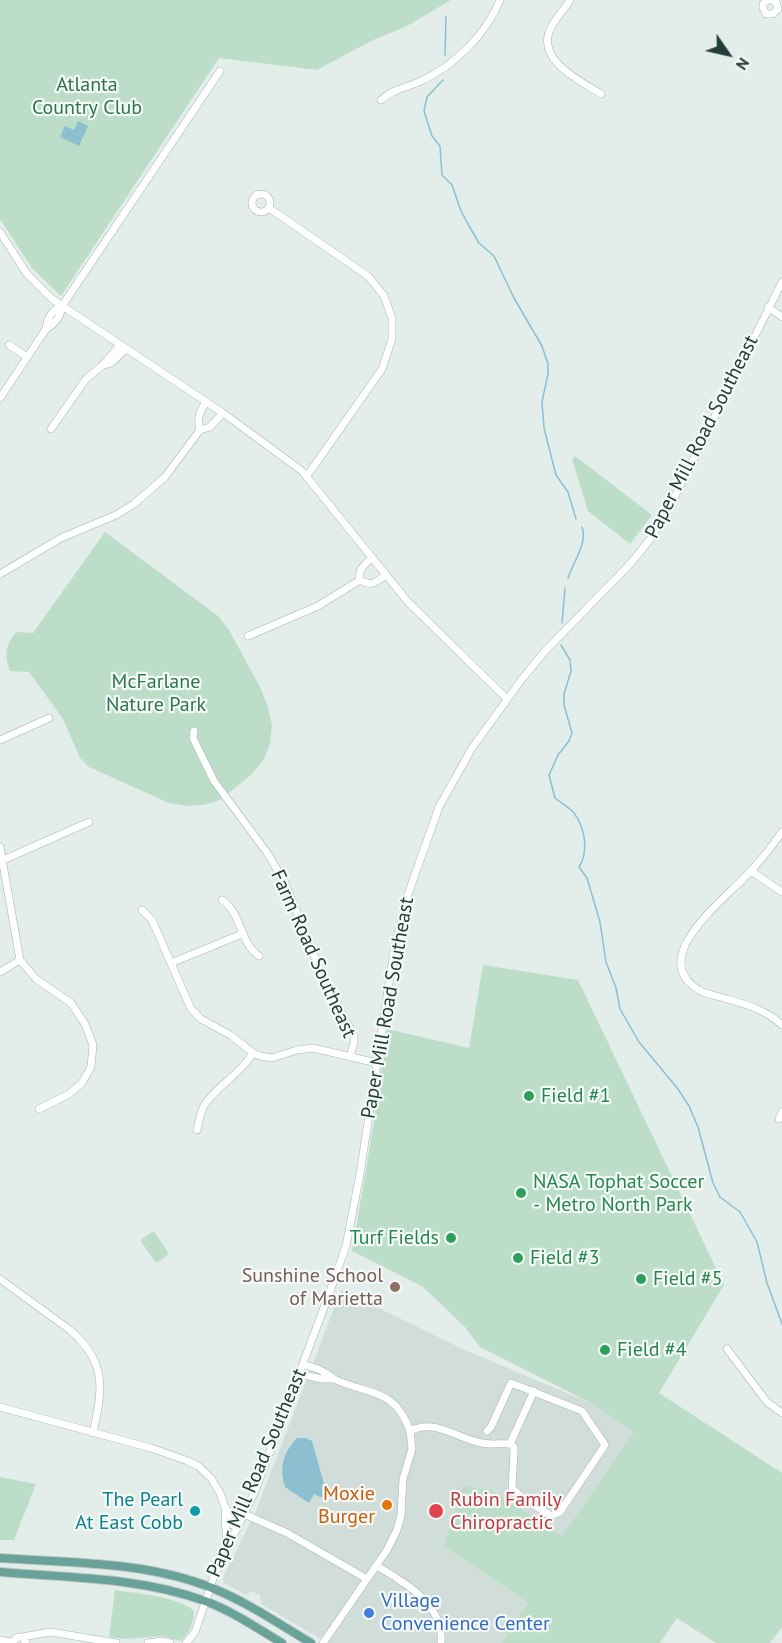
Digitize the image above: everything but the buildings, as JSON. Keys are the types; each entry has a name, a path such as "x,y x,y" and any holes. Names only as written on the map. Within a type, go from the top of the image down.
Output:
{"main road":[{"path":"0,1558 140,1569 210,1587 311,1643"},
{"path":"0,1572 139,1584 206,1601 282,1643"}],"street":[{"path":"381,100 393,90 423,80 450,63 476,38 500,0"},
{"path":"570,0 549,32 549,51 560,66 601,94"},
{"path":"0,398 46,329 52,326 59,316 62,306 220,70"},
{"path":"269,208 368,276 384,296 392,318 391,346 382,369 307,476"},
{"path":"0,232 27,274 43,291 223,413 307,476 385,576 427,622 506,698"},
{"name":"Paper Mill Road Southeast","path":"188,1640 198,1626 210,1587 244,1514 332,1288 348,1237 402,914 439,807 459,768 506,698 546,650 631,563 651,538 673,500 782,282"},
{"path":"768,307 782,317"},
{"path":"9,345 27,357"},
{"path":"51,429 86,379 123,347"},
{"path":"200,430 199,412 206,402"},
{"path":"0,574 61,538 116,515 134,504 165,477 200,430 210,427 223,413"},
{"path":"360,580 361,569 371,558"},
{"path":"360,580 366,584 372,584 385,576"},
{"path":"248,636 318,606 360,580"},
{"path":"0,740 49,718"},
{"name":"Farm Road Southeast","path":"194,731 193,738 214,781 268,855 285,883 324,981 354,1036 350,1056"},
{"path":"2,861 89,822"},
{"path":"782,832 751,871 713,908 690,935 681,952 682,968 687,980 697,989 759,1008 782,1025"},
{"path":"0,847 20,960 36,979 71,1003 82,1017 93,1046 92,1063 86,1078 69,1094 39,1109"},
{"path":"751,871 782,892"},
{"path":"222,900 232,910 250,948 259,956"},
{"path":"142,910 152,920 191,1009 201,1019 232,1036 253,1053 272,1058 297,1050 313,1048 377,1063"},
{"path":"171,963 242,934"},
{"path":"0,972 20,960"},
{"path":"197,1130 201,1111 208,1100 240,1071 253,1053"},
{"path":"86,1078 94,1084"},
{"path":"0,1280 70,1330 81,1339 94,1356 100,1385 93,1432"},
{"path":"727,1349 772,1408 782,1413"},
{"path":"303,1364 324,1372 332,1379"},
{"path":"299,1374 322,1380 332,1379 388,1398 404,1415 410,1431 412,1449 403,1479 399,1522 394,1539 323,1643"},
{"path":"410,1431 424,1426 436,1427 483,1444 510,1444 514,1447 512,1488 551,1516 560,1512 605,1445 582,1411 511,1383 491,1427 486,1431"},
{"path":"510,1444 534,1391"},
{"path":"0,1407 172,1455 198,1466 206,1472 216,1486 231,1524 238,1528"},
{"path":"225,1510 244,1514 287,1533 367,1579"},
{"path":"225,1510 227,1551"},
{"path":"377,1566 417,1592 432,1611 440,1629 441,1643"},
{"path":"0,1640 11,1643 18,1637 24,1640 51,1632 116,1643"},
{"path":"188,1640 198,1643"},
{"path":"148,1643 162,1641 170,1643"}],"shaded area":[{"path":"341,1290 465,1350 593,1404 635,1432 562,1536 491,1490 444,1546 528,1603 501,1643 328,1643 261,1604 260,1595 252,1591 246,1595 224,1583 223,1577 256,1511"}],"green space":[{"name":"Atlanta Country Club","path":"0,0 451,0 407,26 371,41 317,70 219,58 61,296 32,268 0,219"},
{"path":"575,456 652,515 630,544 588,511 572,459"},
{"name":"McFarlane Nature Park","path":"105,532 218,616 229,630 260,687 272,725 270,744 264,759 251,775 220,800 203,805 187,806 169,803 89,767 80,758 63,719 29,672 10,671 7,650 12,637 16,632 33,633"},
{"name":"NASA Tophat Soccer - Metro North Park","path":"483,965 578,980 724,1285 659,1393 782,1473 782,1627 770,1643 716,1643 677,1618 660,1643 501,1643 528,1603 444,1546 463,1486 491,1490 562,1536 634,1432 593,1404 480,1347 465,1327 423,1287 352,1251 387,1029 469,1048"},
{"path":"154,1231 169,1254 156,1263 140,1240"},
{"path":"0,1477 36,1484 14,1540 0,1540"},
{"path":"115,1590 157,1596 187,1606 194,1611 189,1631 181,1641 161,1636 125,1639 109,1637"}],"water":[{"path":"78,121 88,126 79,146 60,137 65,126 74,130"},
{"path":"297,1438 312,1441 324,1484 331,1492 331,1497 320,1497 314,1494 309,1503 285,1487 282,1467 288,1449"}],"waterway":[{"path":"445,55 446,17"},
{"path":"443,80 427,97 424,111 432,136 440,146 442,175 452,185 461,211 479,243 494,256 514,298 542,346 548,364 542,402 544,428 556,475 568,492 576,519"},
{"path":"568,578 582,546 582,527"},
{"path":"562,623 565,588"},
{"path":"561,645 570,660 571,671 564,694 564,705 572,733 549,775 555,798 574,813 583,832 585,847 579,867 587,878 600,922 606,962 616,988 620,1009 639,1042 689,1106 698,1127 713,1183 720,1197 740,1212 757,1242 767,1283 782,1324"}],"place":[{"name":"Field #1","path":"529,1096"},
{"name":"NASA Tophat Soccer - Metro North Park","path":"521,1193"},
{"name":"Turf Fields","path":"451,1238"},
{"name":"Field #3","path":"518,1258"},
{"name":"Field #5","path":"641,1279"},
{"name":"Sunshine School of Marietta","path":"395,1287"},
{"name":"Field #4","path":"605,1350"},
{"name":"Moxie Burger","path":"387,1505"},
{"name":"The Pearl At East Cobb","path":"195,1511"},
{"name":"Rubin Family Chiropractic","path":"436,1511"},
{"name":"Village Convenience Center","path":"369,1613"}]}
